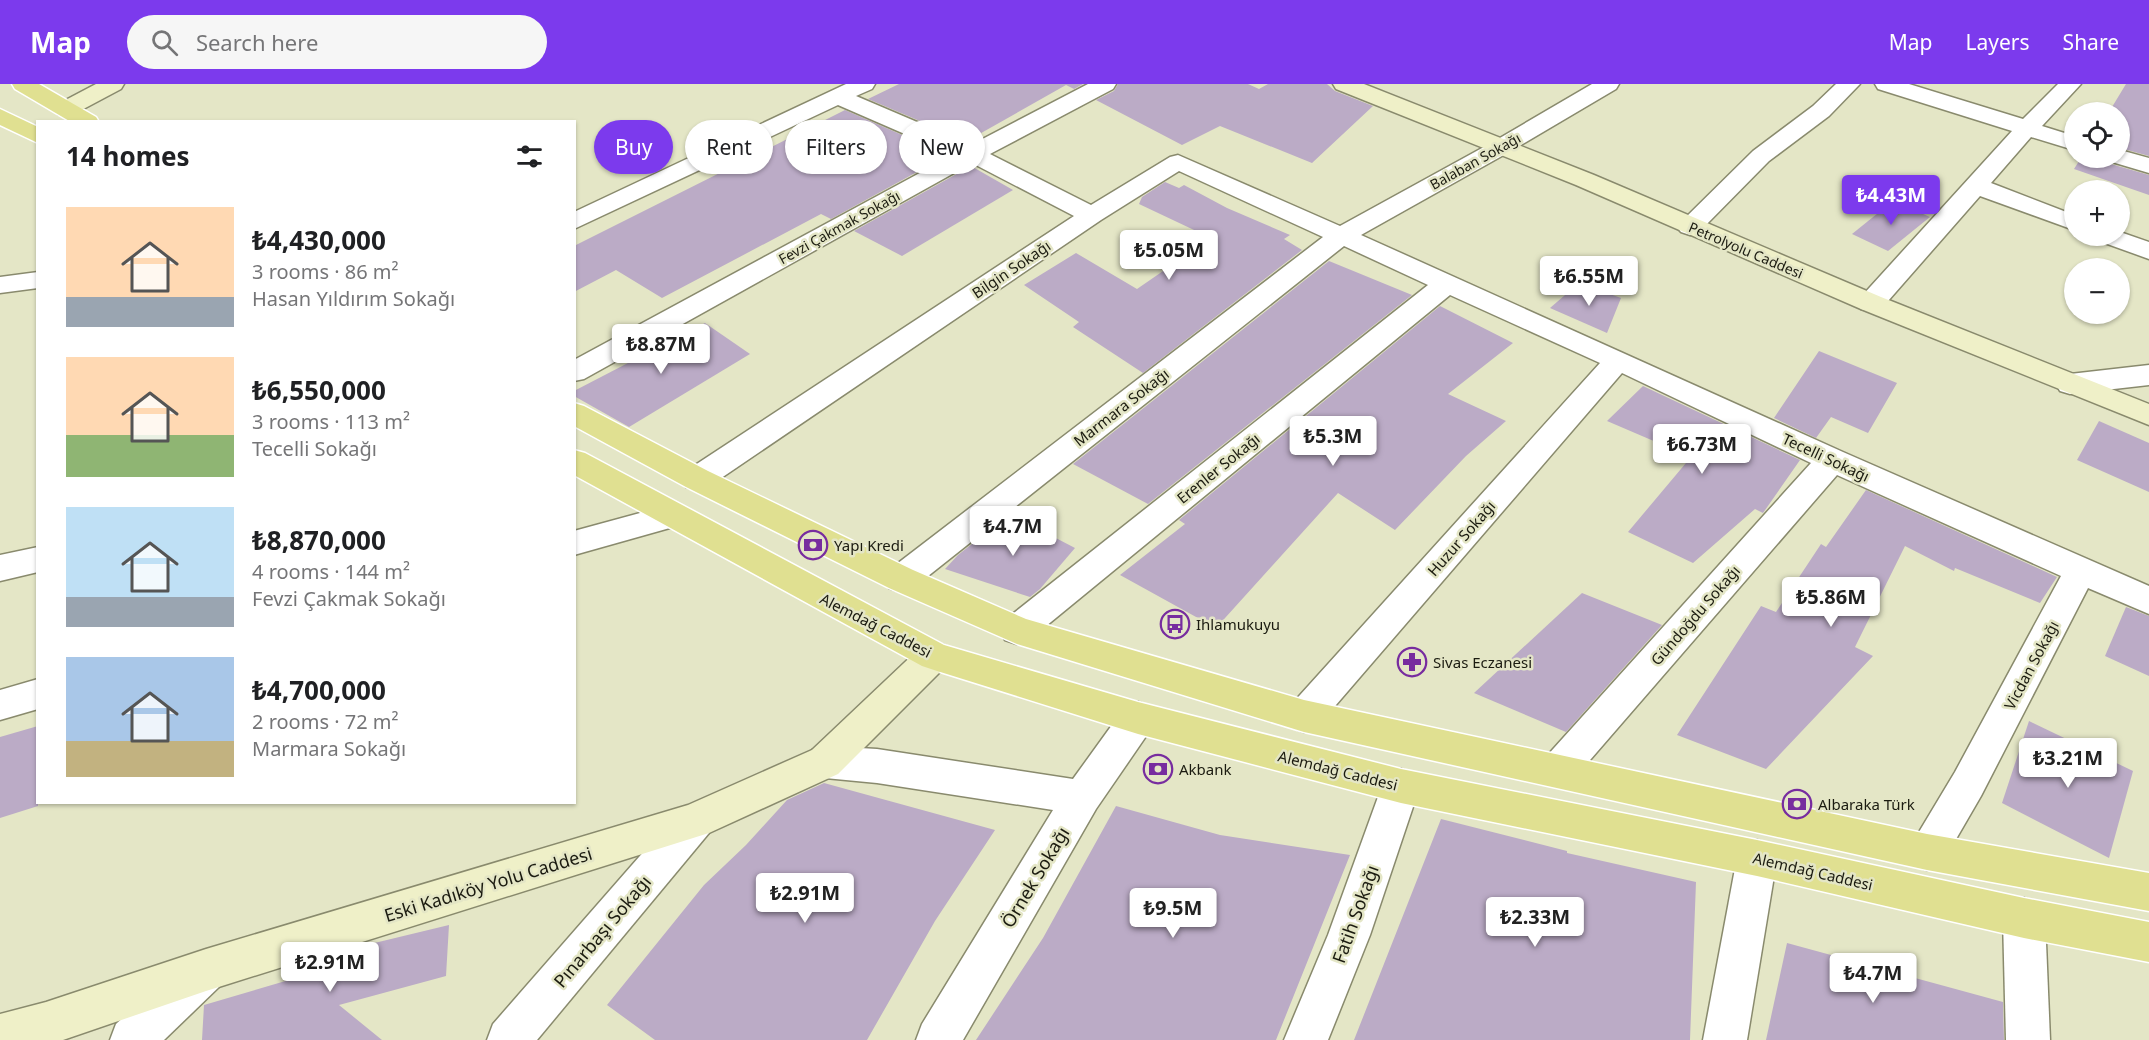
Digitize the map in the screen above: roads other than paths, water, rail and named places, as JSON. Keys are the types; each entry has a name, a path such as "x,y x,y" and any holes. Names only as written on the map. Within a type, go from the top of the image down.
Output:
{"main road":[{"path":"23,84 85,120"},
{"path":"46,120 113,84"},
{"name":"Petrolyolu Caddesi","path":"1344,84 1585,180 1871,303 2149,415"},
{"path":"0,116 35,127"},
{"path":"576,414 697,479 901,579 1017,630 1304,716 1927,852 2149,892"},
{"name":"Alemdağ Caddesi","path":"576,462 934,656 1138,718 1401,786 1757,858 2024,918 2149,942"},
{"name":"Eski Kadıköy Yolu Caddesi","path":"0,1036 56,1020 206,970 695,821 825,762 934,656"}],"street":[{"path":"576,221 864,84"},
{"name":"Fevzi Çakmak Sokağı","path":"985,147 1105,84"},
{"name":"Balaban Sokağı","path":"1342,235 1501,147 1608,84"},
{"path":"1690,226 1761,156 1821,111 1849,84"},
{"path":"1886,84 2064,140"},
{"path":"1871,303 2027,128 2070,84"},
{"path":"838,97 899,123"},
{"path":"2130,160 2149,166"},
{"path":"985,161 1092,215"},
{"name":"Bilgin Sokağı","path":"697,479 1092,215 1178,162 1342,235"},
{"name":"Fevzi Çakmak Sokağı","path":"576,371 935,174"},
{"path":"1975,186 2064,219"},
{"name":"Tecelli Sokağı","path":"1342,235 1832,460 2149,601"},
{"name":"Marmara Sokağı","path":"901,579 1342,235"},
{"path":"2130,244 2149,251"},
{"path":"0,285 36,280"},
{"name":"Erenler Sokağı","path":"1017,630 1446,284"},
{"name":"Huzur Sokağı","path":"1304,716 1618,360"},
{"path":"2070,384 2149,375"},
{"name":"Gündoğdu Sokağı","path":"1558,770 1832,460"},
{"path":"576,542 673,516"},
{"path":"0,568 36,559"},
{"name":"Vicdan Sokağı","path":"1927,852 1968,784 2080,571"},
{"path":"0,705 36,695"},
{"name":"Örnek Sokağı","path":"938,1040 1082,797 1138,718"},
{"path":"825,762 877,766 1082,797"},
{"name":"Fatih Sokağı","path":"1306,1040 1349,934 1401,786"},
{"name":"Pınarbaşı Sokağı","path":"509,1040 695,821"},
{"path":"1725,1040 1757,858"},
{"path":"2024,918 2028,1040"},
{"path":"132,1040 206,970"}],"place":[{"name":"Yapı Kredi","path":"813,545"},
{"name":"Ihlamukuyu","path":"1175,624"},
{"name":"Sivas Eczanesi","path":"1412,662"},
{"name":"Akbank","path":"1158,769"},
{"name":"Albaraka Türk","path":"1797,804"}]}
